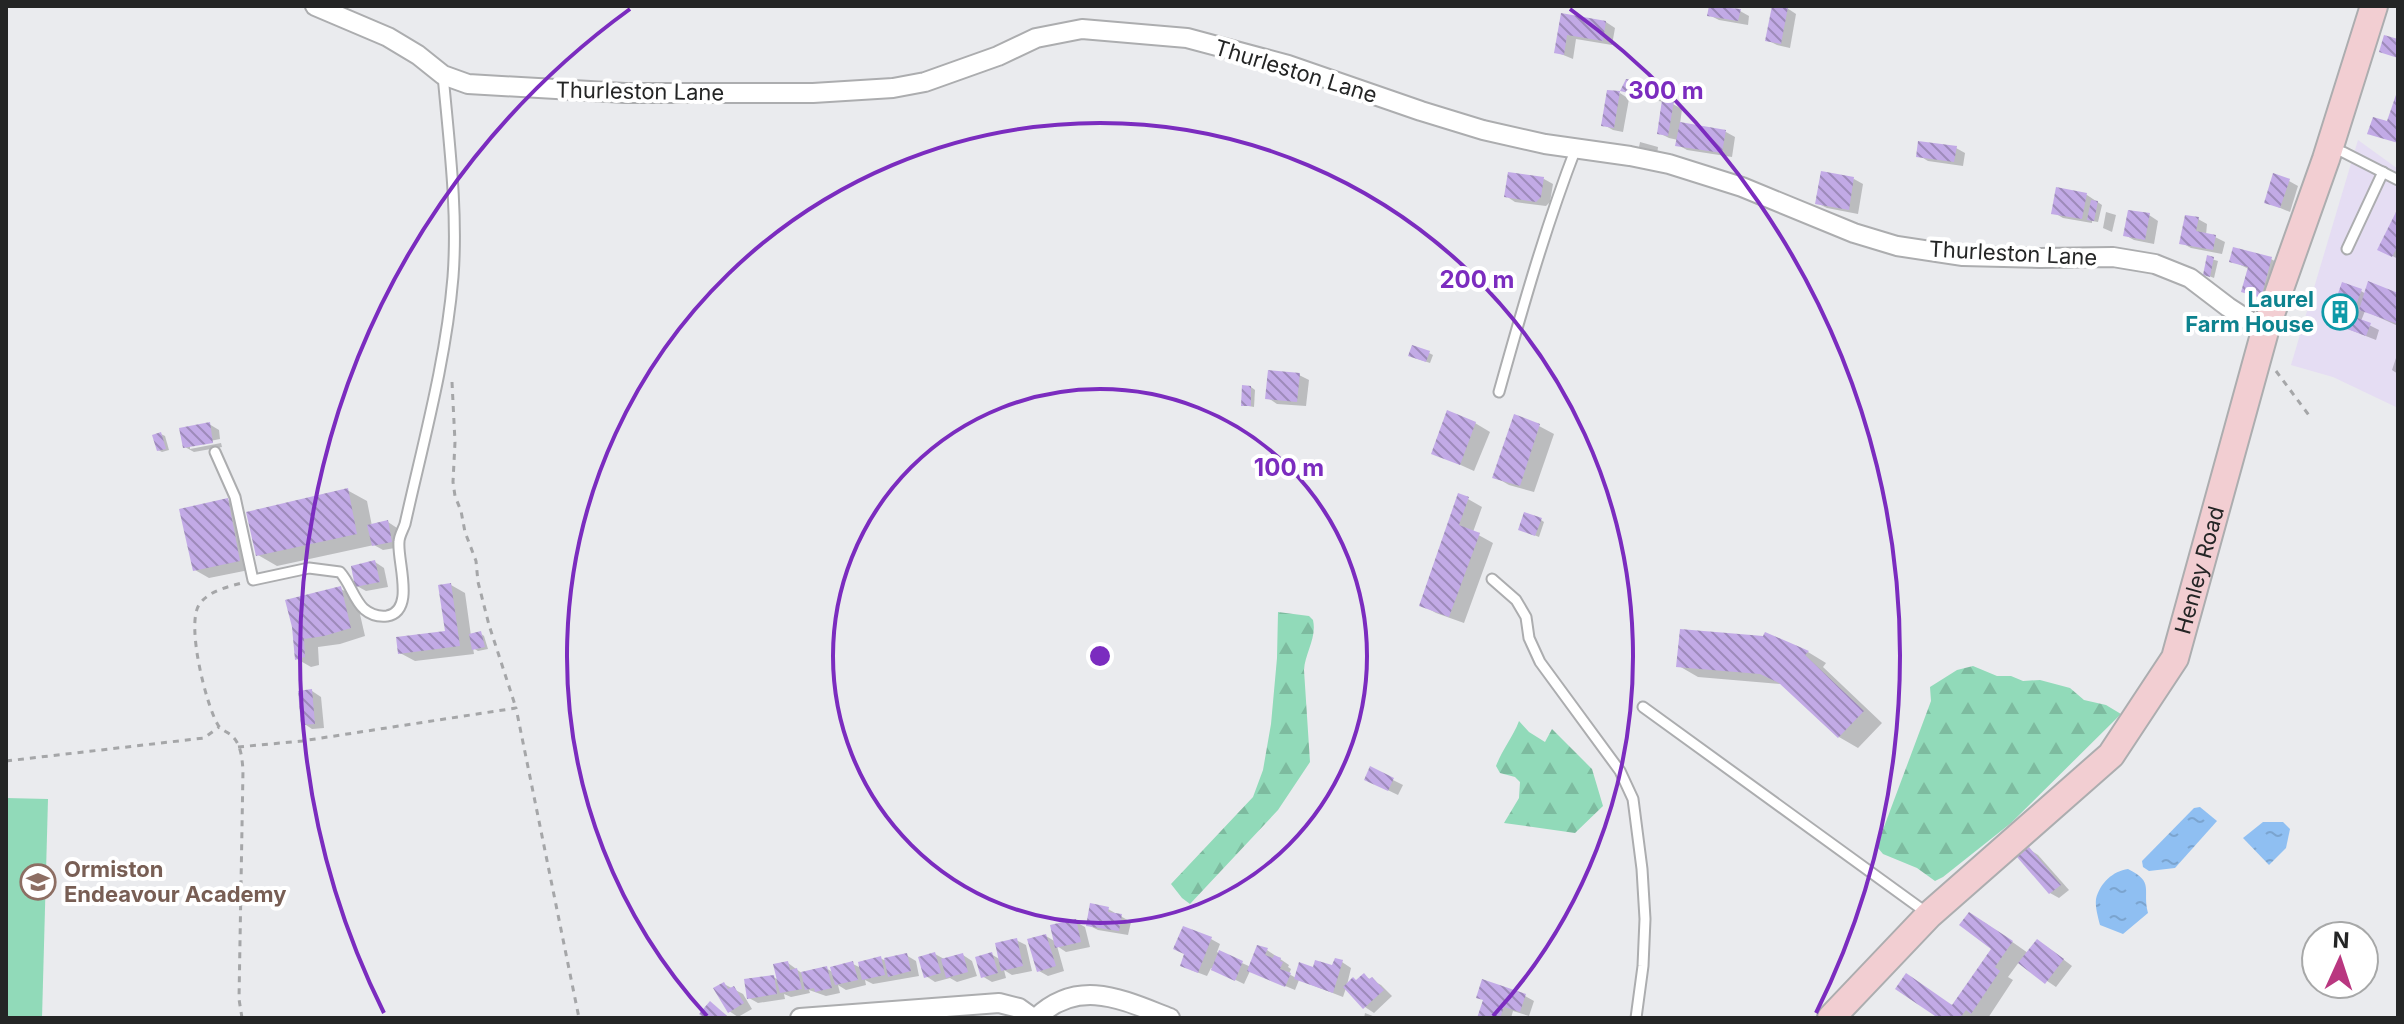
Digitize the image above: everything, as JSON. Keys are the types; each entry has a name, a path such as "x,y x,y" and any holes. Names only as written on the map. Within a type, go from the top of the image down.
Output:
{"street":[{"name":"Thurleston Lane","path":"315,6 388,37 443,75 468,84 625,93 813,93 893,88 925,82 998,56 1036,38 1082,29 1187,38 1288,65 1483,130 1545,144 1669,164 1742,187 1854,233 1897,246 1963,256 2113,257 2155,264 2190,278 2264,334"},
{"name":"Henley Road","path":"1831,1018 1929,915 2111,755 2175,658 2264,334 2329,148 2374,6"},
{"path":"800,1018 999,1003 1019,1008 1034,1018 1059,1001 1098,995 1117,998 1170,1018"}],"lane":[{"path":"215,452 235,497 253,580 309,568 340,572 361,607 374,616 391,616 400,608 404,592 398,540 405,524 428,424 453,276 452,190 443,75"},
{"path":"1499,392 1534,269 1576,148"},
{"path":"2329,148 2398,180"},
{"path":"2347,249 2383,172"},
{"path":"1492,579 1516,600 1526,617 1529,638 1540,662 1620,771 1633,799 1645,919 1636,1018"},
{"path":"1643,707 1929,915"}],"path":[{"path":"2264,334 2271,362 2311,418"},
{"path":"451,373 455,496 476,561 489,625 516,708 579,1018"},
{"path":"242,1018 239,999 241,749 237,740 219,727 194,638 194,617 200,604 209,596 223,588 253,580"},
{"path":"238,747 302,741 516,708"},
{"path":"6,761 204,738 219,727"}],"shaded area":[{"path":"2358,140 2398,169 2398,408 2333,377 2291,365"}],"green space":[{"path":"1278,612 1309,616 1313,620 1304,670 1310,762 1278,810 1190,904 1171,884 1253,797 1263,770 1271,724"},
{"path":"1973,666 1997,676 2011,676 2023,681 2040,680 2070,688 2084,700 2106,705 2121,714 2011,823 1935,881 1917,868 1883,854 1878,848 1931,701 1930,687 1957,670"},
{"path":"1519,721 1545,742 1552,729 1592,769 1603,806 1575,833 1504,823 1519,798 1520,782 1515,777 1500,773 1496,766"},
{"path":"6,798 48,799 42,1018 6,1018"}],"water":[{"path":"2200,807 2217,821 2175,868 2149,871 2143,867 2142,861 2194,808"},
{"path":"2263,822 2283,822 2290,829 2286,848 2269,865 2243,838"},
{"path":"2128,869 2145,883 2148,913 2123,934 2100,925 2096,899 2108,879"}],"building":[{"path":"1709,6 1741,9 1738,21 1707,16"},
{"path":"1772,6 1788,7 1781,44 1765,41"},
{"path":"1561,13 1606,21 1603,41 1567,35 1564,55 1554,53"},
{"path":"2384,35 2398,39 2398,58 2379,52"},
{"path":"1626,79 1661,84 1662,100 1620,91"},
{"path":"2398,89 2398,143 2367,134 2373,117 2387,121"},
{"path":"1607,90 1620,91 1614,128 1601,126"},
{"path":"1662,100 1674,101 1668,136 1657,134"},
{"path":"1680,122 1726,130 1722,153 1675,146"},
{"path":"1918,141 1957,146 1954,162 1916,157"},
{"path":"1821,171 1854,177 1849,210 1815,204"},
{"path":"1508,172 1544,177 1541,197 1536,202 1504,197"},
{"path":"2273,173 2290,179 2280,208 2264,203"},
{"path":"2056,187 2087,193 2082,219 2051,214"},
{"path":"2091,200 2098,201 2094,221 2087,220"},
{"path":"2398,208 2398,250 2392,257 2377,250"},
{"path":"2128,210 2150,213 2145,240 2123,236"},
{"path":"2185,215 2199,217 2196,231 2216,235 2213,250 2179,244"},
{"path":"2233,247 2272,257 2261,298 2241,292 2248,267 2229,262"},
{"path":"2207,255 2214,257 2210,277 2203,275"},
{"path":"2368,281 2398,293 2398,324 2359,310"},
{"name":"Laurel Farm House","path":"2342,282 2362,289 2352,316 2371,323 2366,336 2323,320 2328,306 2333,308"},
{"path":"1412,345 1430,351 1426,362 1408,356"},
{"path":"1268,370 1300,373 1297,402 1265,399"},
{"path":"1242,385 1251,386 1251,406 1241,406"},
{"path":"1447,410 1476,422 1460,465 1431,454"},
{"path":"1514,414 1540,424 1520,486 1492,478"},
{"path":"210,422 213,443 183,448 179,428"},
{"path":"161,432 166,449 157,451 152,435"},
{"path":"348,488 357,534 256,556 246,512"},
{"path":"1458,493 1469,497 1459,525 1480,533 1449,617 1419,606"},
{"path":"228,498 240,561 193,571 179,509"},
{"path":"1524,512 1542,518 1535,536 1518,530"},
{"path":"388,520 392,542 372,546 367,525"},
{"path":"375,560 380,582 355,587 351,566"},
{"path":"451,583 460,646 398,654 396,637 445,631 438,585"},
{"path":"341,586 351,628 304,639 305,657 295,660 292,627 285,600"},
{"path":"1680,629 1763,636 1765,632 1809,651 1805,655 1864,711 1838,738 1779,683 1760,674 1676,667"},
{"path":"481,631 485,647 472,650 469,634"},
{"path":"312,689 315,724 301,725 298,691"},
{"path":"1370,766 1394,778 1388,791 1364,780"},
{"path":"2029,847 2061,885 2049,894 2017,857"},
{"path":"1090,903 1109,907 1108,912 1122,914 1119,931 1086,926"},
{"path":"1969,912 2013,941 1995,967 2000,971 1971,1014 1966,1010 1960,1018 1938,1018 1895,989 1906,973 1952,1005 1991,949 1959,925"},
{"path":"1076,919 1081,942 1055,948 1050,925"},
{"path":"1183,926 1212,937 1198,973 1180,966 1184,954 1173,949"},
{"path":"1046,934 1056,966 1037,972 1027,939"},
{"path":"1017,938 1023,966 1001,971 995,943"},
{"path":"2037,939 2064,959 2045,984 2018,963"},
{"path":"1257,945 1268,948 1265,955 1281,958 1280,969 1291,973 1285,987 1247,971"},
{"path":"1219,950 1243,961 1235,981 1211,970"},
{"path":"935,952 941,973 924,978 918,957"},
{"path":"992,952 998,973 981,978 975,957"},
{"path":"907,953 911,971 888,977 884,958"},
{"path":"963,953 968,972 946,978 941,959"},
{"path":"881,956 885,975 862,980 858,962"},
{"path":"1335,958 1343,960 1333,993 1294,979 1299,962 1313,967 1315,960 1332,965"},
{"path":"788,961 790,970 797,968 802,989 780,993 773,964"},
{"path":"853,961 858,980 835,985 830,967"},
{"path":"827,966 832,988 815,992 814,988 805,990 801,972"},
{"path":"1364,973 1384,990 1363,1009 1343,987 1353,977 1356,980"},
{"path":"774,975 777,994 747,999 744,979"},
{"path":"1482,979 1526,994 1520,1012 1504,1007 1500,1018 1477,1018 1483,1000 1476,998"},
{"path":"724,982 728,989 734,986 744,1003 728,1013 713,988"},
{"path":"710,1001 726,1018 704,1018 699,1014"}],"place":[{"name":"Laurel Farm House","path":"2340,312"},
{"name":"Ormiston Endeavour Academy","path":"38,882"}]}
